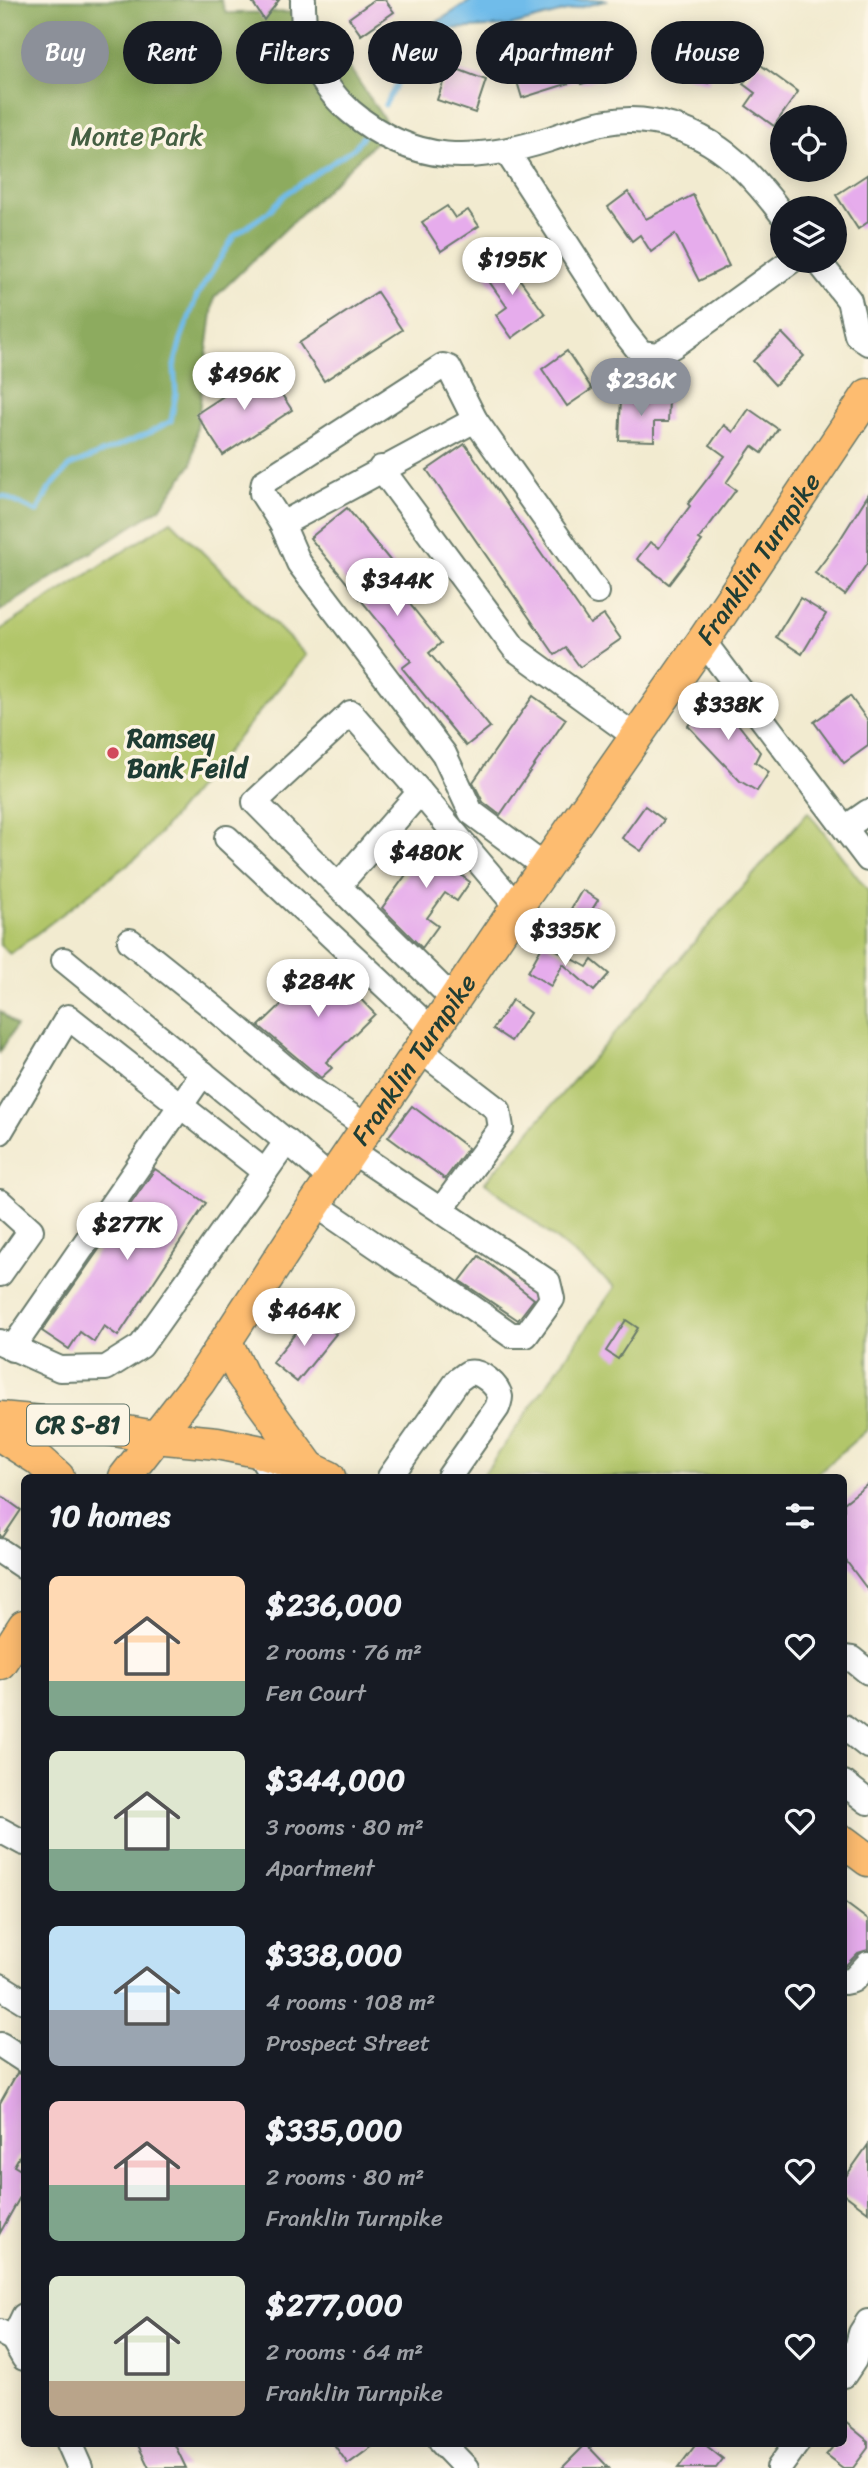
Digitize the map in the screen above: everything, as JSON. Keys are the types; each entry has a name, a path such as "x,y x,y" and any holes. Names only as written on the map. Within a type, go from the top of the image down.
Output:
{"main road":[{"name":"Franklin Turnpike","path":"127,1474 199,1382 323,1192 517,906 703,641 868,395"},
{"path":"226,1342 242,1375 320,1473"},
{"name":"CR S-81","path":"0,1418 97,1427 155,1437"},
{"path":"0,1436 38,1459 55,1474"},
{"path":"155,1437 218,1443 265,1464 320,1473"},
{"path":"0,1663 21,1631"},
{"path":"847,1844 868,1860"}],"street":[{"path":"303,0 307,47 314,68 327,89 363,122 391,139 427,151 474,156 507,152 605,121 652,122 681,129 726,152 746,169 770,199"},
{"path":"507,152 622,330 640,353 656,355 676,344 774,273"},
{"path":"830,273 858,300 857,335 868,343"},
{"path":"545,867 471,813 444,754 299,563 282,524 262,493 264,482 443,366 449,368 475,420 597,592"},
{"path":"282,524 381,468 475,420"},
{"path":"381,468 515,649 636,737"},
{"path":"703,641 868,859"},
{"path":"454,1000 255,802 351,713 517,906"},
{"path":"338,887 420,792"},
{"path":"845,828 868,812"},
{"path":"227,838 426,1041 498,1110 501,1128 441,1210"},
{"path":"64,960 287,1142 323,1192 403,1264 436,1282 511,1335 526,1335 552,1299 548,1282 441,1210 359,1139 308,1087 130,941"},
{"path":"0,1132 68,1017 265,1172"},
{"path":"203,1073 6,1345 60,1369 106,1368 141,1346 287,1142"},
{"path":"0,1202 31,1230 0,1274"},
{"path":"392,1474 458,1380 467,1373 475,1373 487,1379 496,1389 500,1398 498,1408 451,1474"},
{"path":"0,1551 21,1565"},
{"path":"847,1658 852,1659 868,1672"},
{"path":"847,1729 868,1746"},
{"path":"847,1785 868,1802"},
{"path":"0,1830 21,1841"},
{"path":"847,1981 853,1980 868,1964"},
{"path":"0,1986 21,1999"},
{"path":"1,2045 21,2058"},
{"path":"855,2365 861,2333 868,2322"},
{"path":"12,2343 21,2323"},
{"path":"71,2447 80,2468"},
{"path":"446,2447 466,2468"},
{"path":"779,2468 793,2447"}],"green space":[{"name":"Monte Park","path":"0,0 221,0 226,13 312,12 318,21 236,21 236,84 354,84 354,74 390,128 214,298 192,464 160,508 0,611"},
{"name":"Ramsey Bank Feild","path":"171,521 306,655 145,851 10,954 0,945 0,630"},
{"path":"808,812 868,891 868,1429 816,1474 484,1474 615,1287 485,1182"},
{"path":"0,1011 16,1026 0,1052"}],"water":[{"path":"472,0 608,0 529,21 476,21 476,28 462,28 462,21 438,21"}],"building":[{"path":"251,0 279,0 264,20"},
{"path":"374,0 385,0 394,12 381,21 368,21 368,30 361,35 354,21 349,18"},
{"path":"764,67 798,92 789,105 770,105 770,123 746,106 755,93 743,84 764,84"},
{"path":"462,71 476,76 476,84 485,84 475,113 437,100 443,84 462,84"},
{"path":"518,84 566,84 522,98"},
{"path":"868,174 868,222 858,229 847,212 847,196 836,195"},
{"path":"628,192 646,219 693,195 729,266 699,281 675,234 651,252 640,235 632,241 608,207"},
{"path":"447,206 455,218 468,210 479,226 441,251 422,222"},
{"path":"502,255 545,314 512,338 496,315 507,307 481,270"},
{"path":"377,292 402,330 324,381 299,343"},
{"path":"782,333 804,356 775,385 753,361"},
{"path":"567,351 592,389 567,406 542,369"},
{"path":"265,369 292,410 223,455 196,414"},
{"path":"621,398 669,400 668,422 654,422 654,441 619,440"},
{"path":"749,409 778,429 762,453 752,446 726,483 736,490 669,584 637,559 650,542 659,548 725,456 710,445 724,425 733,432"},
{"path":"465,444 590,624 604,615 621,639 580,667 566,648 555,655 427,470"},
{"path":"868,495 868,562 845,595 815,573"},
{"path":"347,508 402,575 393,583 441,643 429,653 490,727 466,746 402,668 411,661 310,538"},
{"path":"800,598 826,614 802,654 776,637"},
{"path":"712,691 760,752 755,762 769,772 757,791 740,781 688,726"},
{"path":"533,696 566,719 500,815 483,802 473,782"},
{"path":"850,696 868,721 868,746 844,763 814,722"},
{"path":"645,806 664,820 641,851 622,838"},
{"path":"434,836 443,842 467,870 462,876 470,882 457,901 445,893 427,918 438,926 422,948 382,908"},
{"path":"582,890 598,900 583,924 568,914"},
{"path":"544,943 587,967 592,960 609,974 594,991 563,964 551,986 528,972"},
{"path":"325,962 375,1014 326,1062 332,1068 321,1078 259,1026"},
{"path":"512,1000 530,1013 511,1041 493,1029"},
{"path":"412,1106 468,1148 445,1179 388,1137"},
{"path":"155,1169 206,1203 118,1336 104,1326 94,1342 80,1332 69,1349 42,1331"},
{"path":"479,1256 534,1299 518,1320 460,1281"},
{"path":"311,1314 336,1334 297,1382 272,1362"},
{"path":"626,1320 638,1328 618,1359 606,1351"},
{"path":"868,1484 868,1590 847,1562 847,1501"},
{"path":"0,1495 21,1510 3,1537 0,1536"},
{"path":"847,1904 868,1920 868,1950 858,1953 847,1964"},
{"path":"17,2073 21,2074 21,2153 14,2166 21,2170 21,2195 0,2233 0,2103"},
{"path":"868,2145 868,2212 847,2196 847,2175"},
{"path":"847,2424 868,2441 868,2448 853,2468 843,2468 826,2455 833,2447 847,2447"},
{"path":"139,2447 176,2447 186,2468 149,2468"},
{"path":"336,2447 371,2447 348,2464"},
{"path":"583,2447 589,2447 609,2468 562,2468"},
{"path":"694,2447 708,2447 723,2459 716,2468 678,2468"}],"waterway":[{"path":"385,105 397,84"},
{"path":"0,497 37,512 49,489 70,466 147,434 171,421 176,394 174,366 181,339 197,296 234,236 268,212 287,193 354,148 364,135"}],"place":[{"name":"Ramsey Bank Feild","path":"113,753"}]}
